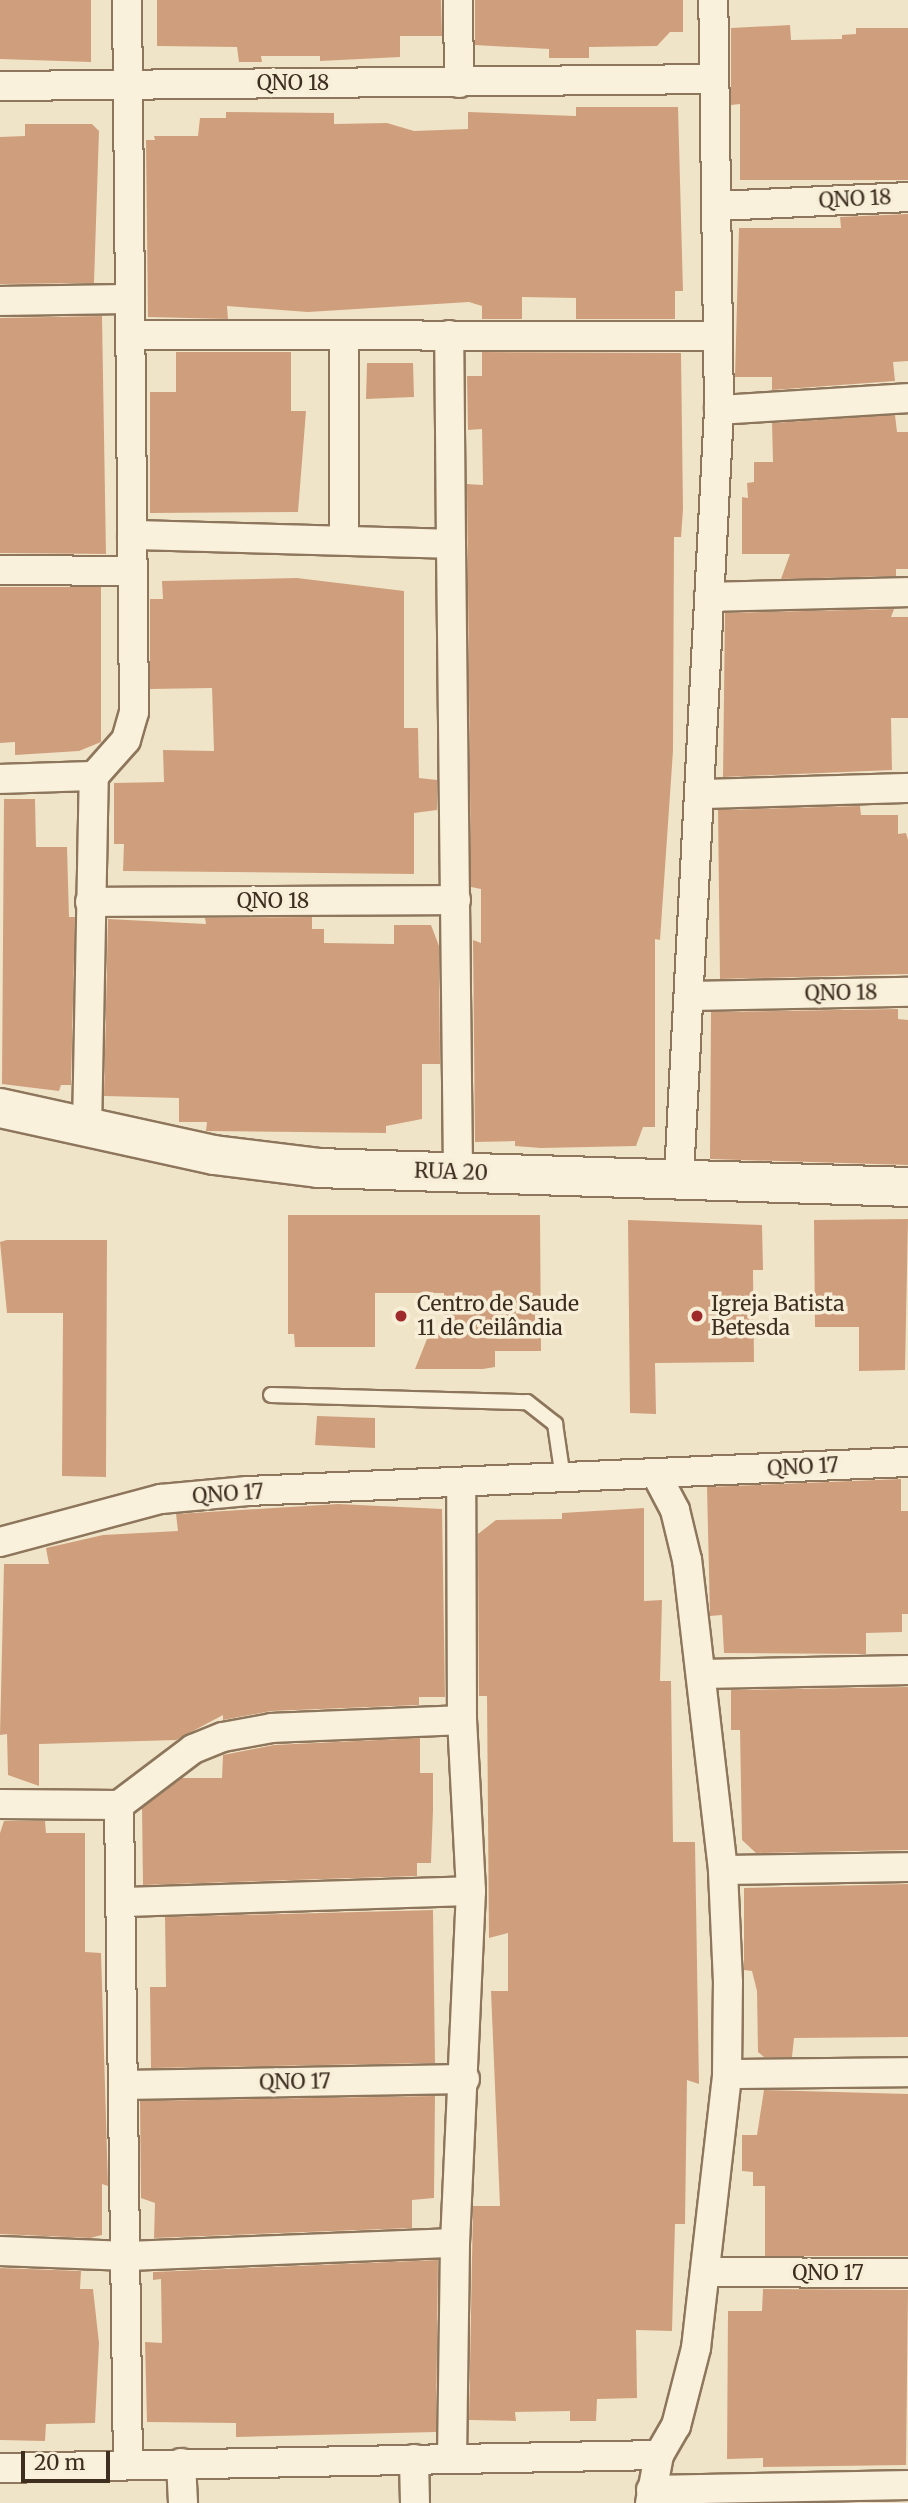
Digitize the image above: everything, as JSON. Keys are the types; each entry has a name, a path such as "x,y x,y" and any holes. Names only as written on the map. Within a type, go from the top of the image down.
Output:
{"street":[{"path":"88,1130 94,776 126,740 134,712 127,0"},
{"path":"458,0 458,83"},
{"path":"679,1176 702,794 719,410 718,206 710,79 713,0"},
{"name":"QNO 18","path":"0,86 710,79"},
{"name":"QNO 18","path":"718,206 908,197"},
{"path":"0,301 128,299"},
{"path":"131,335 344,339 449,335 717,336"},
{"path":"449,335 458,1173"},
{"path":"344,339 344,538"},
{"path":"719,410 908,398"},
{"path":"132,534 344,538 451,544"},
{"path":"0,570 132,571"},
{"path":"709,597 908,592"},
{"path":"0,779 94,776"},
{"path":"702,794 908,788"},
{"name":"QNO 18","path":"90,902 456,900"},
{"name":"QNO 18","path":"691,996 908,992"},
{"name":"RUA 20","path":"0,1108 88,1130 214,1155 318,1168 679,1176 736,1184 908,1187"},
{"name":"QNO 17","path":"0,1542 161,1499 908,1462"},
{"path":"656,1474 675,1510 687,1560 702,1674 723,1870 727,2074 705,2272 687,2389 659,2455 650,2497 840,2495 908,2485"},
{"path":"452,2459 455,2243 466,2079 471,1891 462,1720 461,1484"},
{"path":"702,1674 908,1670"},
{"path":"0,1804 119,1805 193,1749 223,1737 272,1728 462,1720"},
{"path":"119,1805 128,2256 128,2464"},
{"path":"723,1870 908,1867"},
{"path":"123,1902 471,1891"},
{"path":"727,2074 908,2072"},
{"name":"QNO 17","path":"124,2085 466,2079"},
{"path":"0,2251 128,2256 455,2243"},
{"name":"QNO 17","path":"705,2272 908,2273"},
{"path":"0,2468 659,2455"},
{"path":"414,2459 415,2503"},
{"path":"181,2463 183,2503"}],"lane":[{"path":"271,1395 527,1402 555,1424 563,1479"}],"building":[{"path":"0,0 91,0 91,62 0,59"},
{"path":"157,0 441,0 442,36 400,36 400,57 320,61 320,56 261,56 262,62 239,62 237,47 157,46"},
{"path":"475,0 683,0 683,32 670,32 657,46 589,47 589,58 549,58 549,49 475,45"},
{"path":"790,25 791,40 842,39 842,35 856,34 856,28 908,28 908,180 740,180 740,104 731,105 731,28"},
{"path":"576,107 678,107 683,291 675,291 675,319 576,319 576,298 522,297 522,319 482,319 482,306 469,302 308,312 227,306 228,319 148,317 146,140 155,140 154,136 198,136 200,118 226,118 226,112 334,113 334,124 387,123 414,131 468,129 468,112 576,116"},
{"path":"25,124 92,124 99,131 94,283 0,284 0,137 25,136"},
{"path":"908,214 908,361 893,362 895,381 772,390 772,377 735,377 739,228 841,228 840,217"},
{"path":"102,316 106,554 0,553 0,318"},
{"path":"176,352 291,352 291,411 306,411 298,512 150,513 150,392 176,392"},
{"path":"482,352 681,353 683,509 681,537 674,537 673,751 660,940 655,939 655,1127 643,1127 636,1146 541,1148 515,1146 515,1141 475,1142 473,940 481,943 481,889 471,887 467,484 483,485 482,429 468,430 467,376 482,376"},
{"path":"367,363 413,363 414,397 366,399"},
{"path":"895,415 897,432 908,432 908,569 896,569 896,576 781,579 790,554 742,554 742,497 748,498 747,483 754,482 754,462 773,462 772,423"},
{"path":"297,578 404,591 404,728 418,728 419,778 437,780 437,810 414,813 414,874 123,871 124,844 114,844 114,783 164,782 163,750 214,751 212,688 150,689 150,599 163,599 162,581"},
{"path":"0,587 101,587 101,742 79,751 15,755 15,742 0,743"},
{"path":"894,609 891,617 908,617 908,718 891,718 892,770 723,777 725,613"},
{"path":"4,799 35,799 36,847 67,847 69,917 75,917 71,1085 61,1085 59,1091 2,1084"},
{"path":"860,806 861,815 898,815 898,834 906,833 908,840 908,974 720,979 718,810"},
{"path":"312,917 312,929 324,929 324,943 394,944 394,925 431,925 439,946 440,1064 422,1064 422,1119 386,1126 386,1133 206,1131 207,1122 179,1122 179,1098 104,1096 108,919 206,924 205,918"},
{"path":"898,1009 898,1019 908,1020 908,1165 710,1159 711,1012"},
{"path":"288,1215 540,1215 541,1351 495,1351 495,1367 483,1369 415,1369 427,1339 444,1327 444,1293 375,1293 375,1347 295,1347 294,1334 288,1334"},
{"path":"908,1219 905,1370 859,1371 859,1327 815,1327 814,1220"},
{"path":"628,1220 762,1225 763,1270 753,1270 754,1362 655,1363 656,1414 630,1413"},
{"path":"107,1240 106,1477 62,1476 63,1313 7,1313 0,1242"},
{"path":"317,1416 375,1418 375,1448 315,1445"},
{"path":"901,1479 901,1511 908,1511 908,1614 902,1614 902,1632 866,1633 866,1654 724,1653 722,1615 710,1616 707,1487"},
{"path":"338,1504 442,1509 445,1697 419,1697 419,1705 271,1711 223,1720 223,1715 176,1740 39,1744 39,1786 8,1775 7,1734 0,1735 4,1564 49,1564 46,1548 103,1535 178,1531 176,1514"},
{"path":"644,1508 644,1601 662,1600 660,1681 671,1681 673,1842 695,1842 699,2084 687,2080 685,2224 675,2224 672,2331 636,2330 637,2398 597,2399 596,2421 570,2421 570,2411 515,2412 516,2421 469,2420 473,2206 500,2206 491,1991 508,1991 508,1933 489,1938 487,1696 479,1696 478,1534 496,1520 562,1519 562,1513"},
{"path":"908,1687 908,1850 756,1853 742,1840 740,1730 731,1730 731,1690"},
{"path":"420,1738 420,1773 433,1773 433,1810 431,1863 417,1863 417,1876 143,1885 142,1808 182,1778 222,1778 223,1755 274,1745"},
{"path":"4,1821 45,1821 46,1833 85,1833 85,1952 101,1953 108,2186 102,2184 102,2235 90,2238 0,2234 0,1833"},
{"path":"908,1884 908,2037 794,2038 792,2057 764,2057 758,2052 757,1991 752,1971 744,1970 744,1888"},
{"path":"433,1910 435,2063 151,2068 150,1987 166,1987 165,1917"},
{"path":"764,2090 908,2094 908,2256 765,2256 765,2186 753,2186 753,2172 742,2171 742,2135 757,2135"},
{"path":"435,2096 434,2198 412,2200 412,2228 154,2238 155,2203 141,2198 140,2101"},
{"path":"438,2260 436,2432 236,2437 236,2423 147,2422 145,2342 162,2343 161,2279 153,2280 153,2272"},
{"path":"0,2268 81,2271 80,2289 93,2289 99,2343 95,2423 46,2424 45,2441 0,2440"},
{"path":"763,2289 908,2290 906,2465 763,2467 763,2458 727,2459 728,2311 762,2311"}],"place":[{"name":"Centro de Saude 11 de Ceilândia","path":"401,1316"},
{"name":"Igreja Batista Betesda","path":"697,1316"}]}
